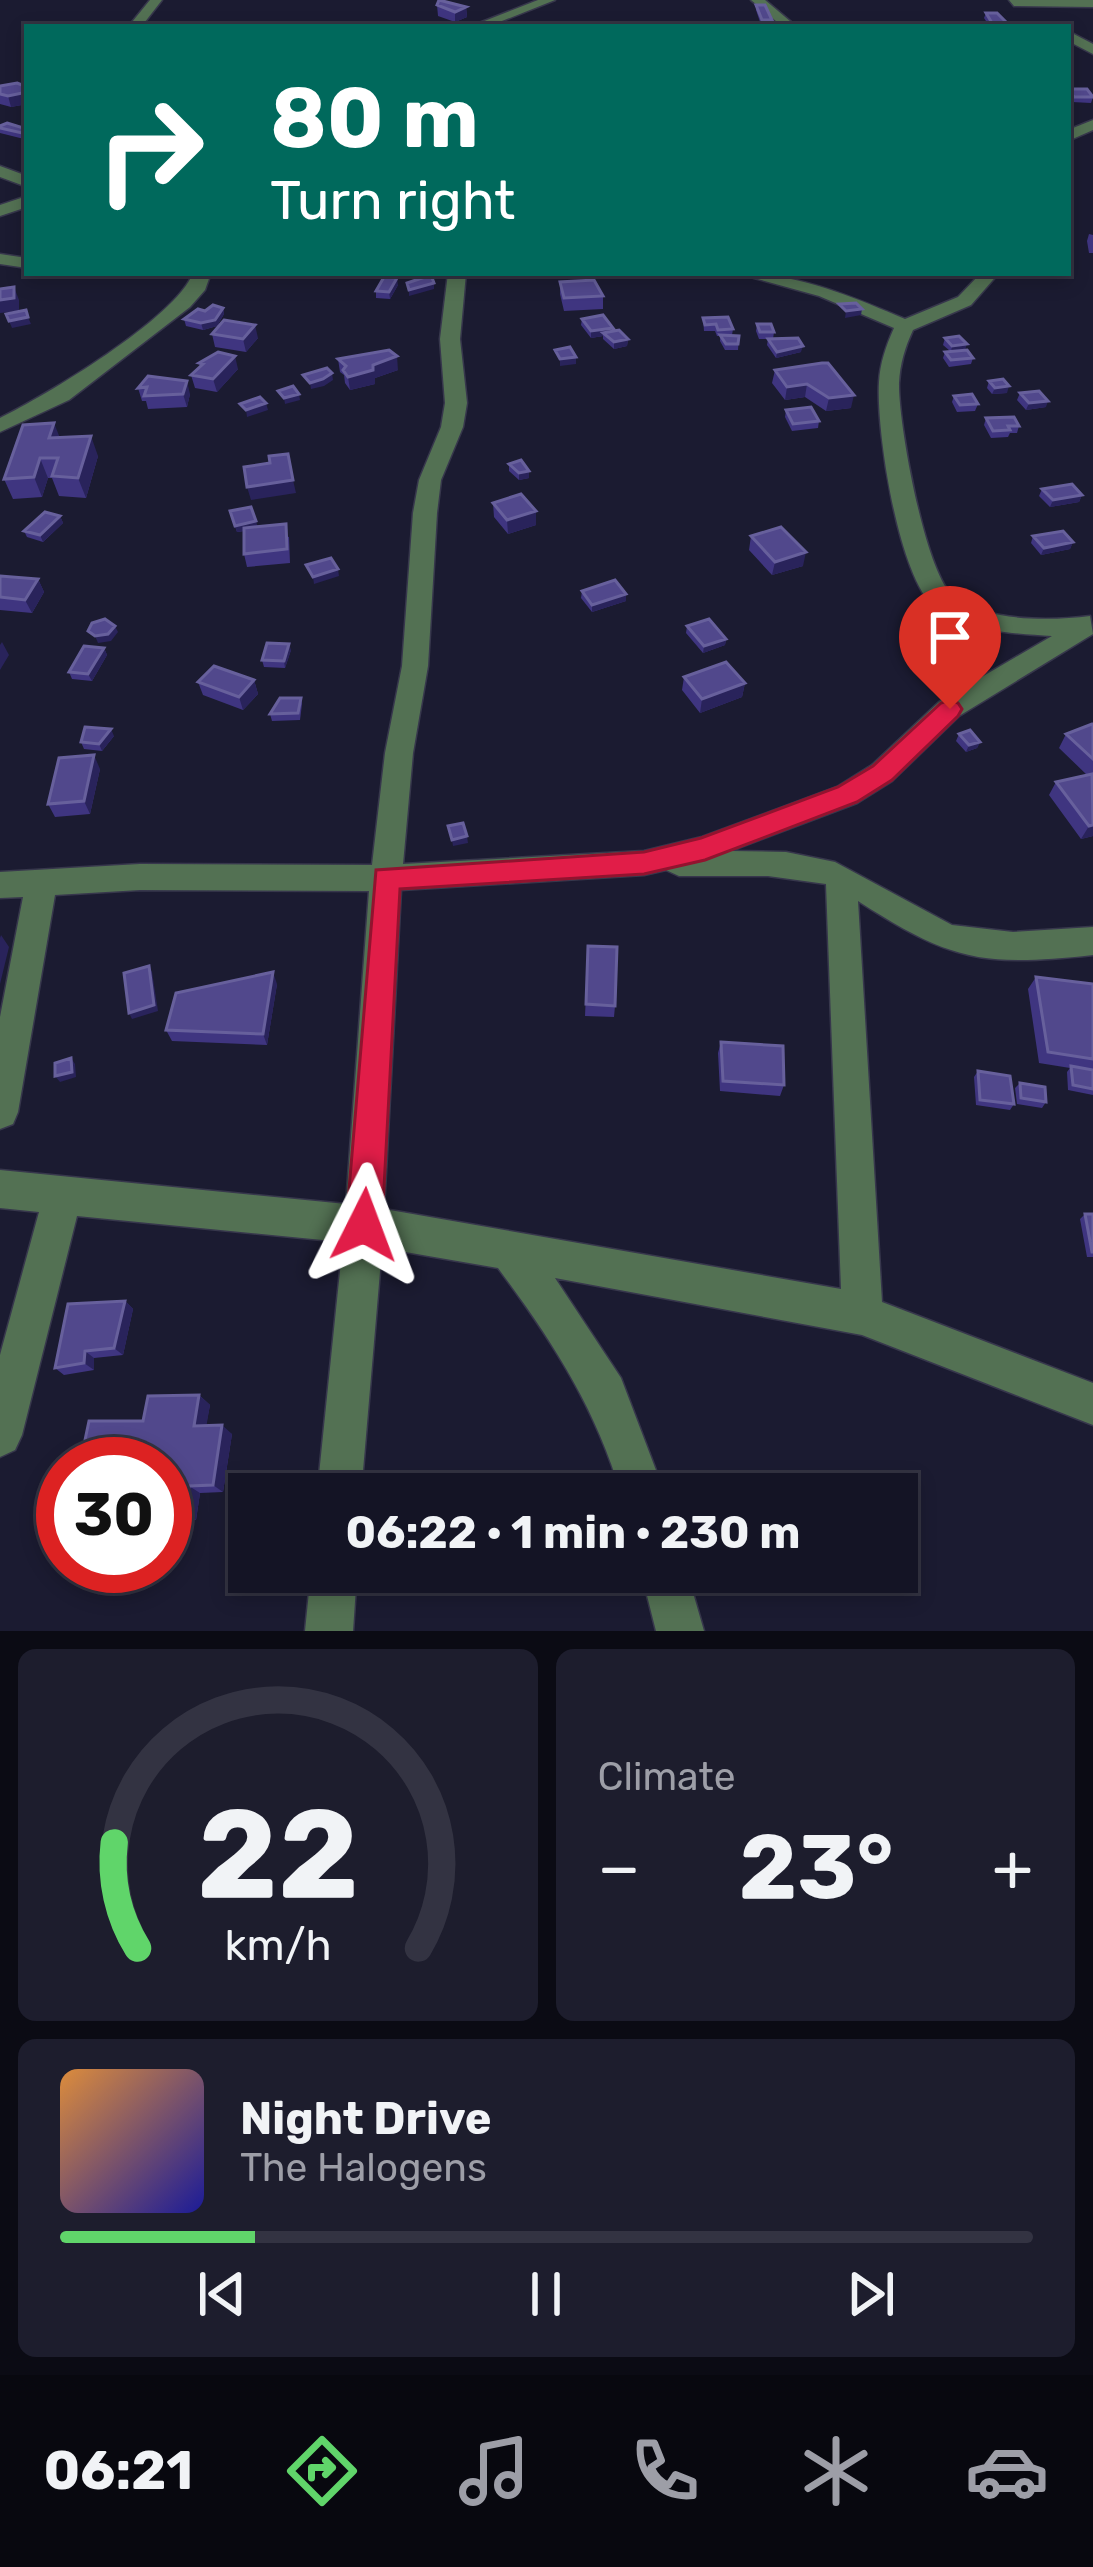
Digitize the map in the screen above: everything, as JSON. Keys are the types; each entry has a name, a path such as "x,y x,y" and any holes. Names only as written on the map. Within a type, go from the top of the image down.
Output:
{"street":[{"path":"136,24 156,0"},
{"path":"483,24 549,0"},
{"path":"757,0 787,24"},
{"path":"1012,1 1093,3"},
{"path":"1012,1 1034,15"},
{"path":"0,426 62,396 92,375 182,303 196,290 201,276"},
{"path":"341,1473 364,1225 386,878 399,753 415,666 427,496 456,403 450,339 457,276"},
{"path":"758,276 825,292 904,326 962,305 977,295 988,276"},
{"path":"904,326 891,353 889,397 904,491 928,585 959,613 988,620 1089,625"},
{"path":"644,863 705,848 847,794 882,773 950,709 1089,625"},
{"path":"0,885 140,878 386,878 644,863 784,867 821,870 939,935 957,940 1036,946 1093,941"},
{"path":"841,879 862,1315"},
{"path":"0,1112 41,886"},
{"path":"0,1189 364,1225 800,1300 862,1315 1093,1404"},
{"path":"0,1435 62,1198"},
{"path":"508,1250 582,1345 631,1445 638,1473"},
{"path":"329,1631 332,1593"},
{"path":"670,1593 680,1631"}],"building":[{"path":"439,0 466,7 455,12 437,5"},
{"path":"756,5 765,5 772,20 762,20"},
{"path":"986,13 997,13 1007,23 992,23"},
{"path":"17,83 24,86 24,93 0,94 0,86"},
{"path":"1071,89 1087,89 1093,97 1074,97"},
{"path":"7,123 24,128 24,132 0,128"},
{"path":"431,276 434,283 409,290 407,283"},
{"path":"384,277 397,278 389,292 376,291"},
{"path":"594,280 603,296 564,298 560,282"},
{"path":"14,287 14,298 0,300 0,289"},
{"path":"856,303 862,309 846,311 839,304"},
{"path":"213,305 223,308 215,320 184,319 198,309 205,311"},
{"path":"26,310 28,317 9,321 6,314"},
{"path":"603,315 613,328 591,331 582,319"},
{"path":"728,317 733,329 718,330 716,324 705,325 703,318"},
{"path":"224,320 255,325 243,339 212,334"},
{"path":"757,324 771,324 774,332 760,332"},
{"path":"619,330 628,339 614,342 603,333"},
{"path":"720,335 739,336 738,344 726,344"},
{"path":"959,336 967,344 952,346 945,338"},
{"path":"798,338 803,346 777,352 768,339"},
{"path":"570,347 576,357 560,359 555,350"},
{"path":"389,350 397,356 348,377 338,359"},
{"path":"967,350 973,358 951,360 945,352"},
{"path":"218,352 235,356 213,379 191,375 203,364 199,363"},
{"path":"828,363 854,395 829,398 807,384 787,387 775,370"},
{"path":"327,368 332,373 310,383 303,375"},
{"path":"148,376 187,381 183,394 144,396 147,387 138,388"},
{"path":"1003,379 1009,386 995,388 989,381"},
{"path":"293,386 299,394 284,398 278,391"},
{"path":"1039,391 1048,401 1029,403 1020,393"},
{"path":"972,394 978,404 960,405 954,396"},
{"path":"260,397 266,403 246,410 240,404"},
{"path":"811,407 819,421 793,424 786,410"},
{"path":"1014,417 1019,426 993,431 986,418"},
{"path":"54,423 49,438 91,436 78,478 52,476 58,458 40,458 34,477 4,479 23,425"},
{"path":"288,454 293,480 247,487 244,467"},
{"path":"521,460 529,471 519,473 509,464"},
{"path":"1072,484 1082,495 1053,500 1042,489"},
{"path":"521,494 536,511 507,520 493,503"},
{"path":"251,507 256,521 235,526 230,511"},
{"path":"45,512 60,516 40,535 24,531"},
{"path":"286,524 287,549 244,554 244,528"},
{"path":"781,527 806,552 775,562 751,536"},
{"path":"1063,531 1073,542 1044,548 1033,536"},
{"path":"331,558 338,569 313,577 306,565"},
{"path":"0,576 38,579 25,600 0,597"},
{"path":"615,580 626,594 592,605 582,591"},
{"path":"105,619 115,626 108,634 95,636 88,631 92,623"},
{"path":"709,619 726,639 704,646 687,626"},
{"path":"267,643 289,644 284,661 262,660"},
{"path":"84,646 104,648 88,674 69,672"},
{"path":"726,662 745,683 702,699 684,677"},
{"path":"214,666 254,680 239,697 198,682"},
{"path":"280,698 301,698 298,713 270,714"},
{"path":"1093,725 1093,759 1066,734"},
{"path":"85,727 111,729 99,744 81,742"},
{"path":"970,730 980,742 969,745 959,734"},
{"path":"94,755 84,801 48,804 59,758"},
{"path":"1092,774 1093,825 1089,826 1056,782"},
{"path":"463,823 467,836 452,840 448,826"},
{"path":"588,946 617,947 615,1006 586,1004"},
{"path":"149,966 154,1005 129,1013 124,973"},
{"path":"273,972 263,1034 166,1030 176,993"},
{"path":"1036,977 1093,984 1093,1059 1048,1052"},
{"path":"721,1042 783,1046 784,1085 723,1081"},
{"path":"71,1058 72,1072 55,1076 55,1063"},
{"path":"1071,1066 1093,1070 1093,1089 1073,1085"},
{"path":"978,1071 1010,1076 1014,1104 980,1100"},
{"path":"1020,1083 1045,1087 1046,1102 1021,1098"},
{"path":"1085,1214 1093,1214 1093,1252 1092,1252"},
{"path":"125,1301 114,1348 85,1351 84,1363 55,1368 68,1304"},
{"path":"199,1395 194,1426 222,1425 213,1485 192,1486 192,1437 86,1437 89,1421 143,1421 148,1396"}],"route":[{"path":"364,1225 386,878 644,863 705,848 847,794 882,773 950,709"}]}
